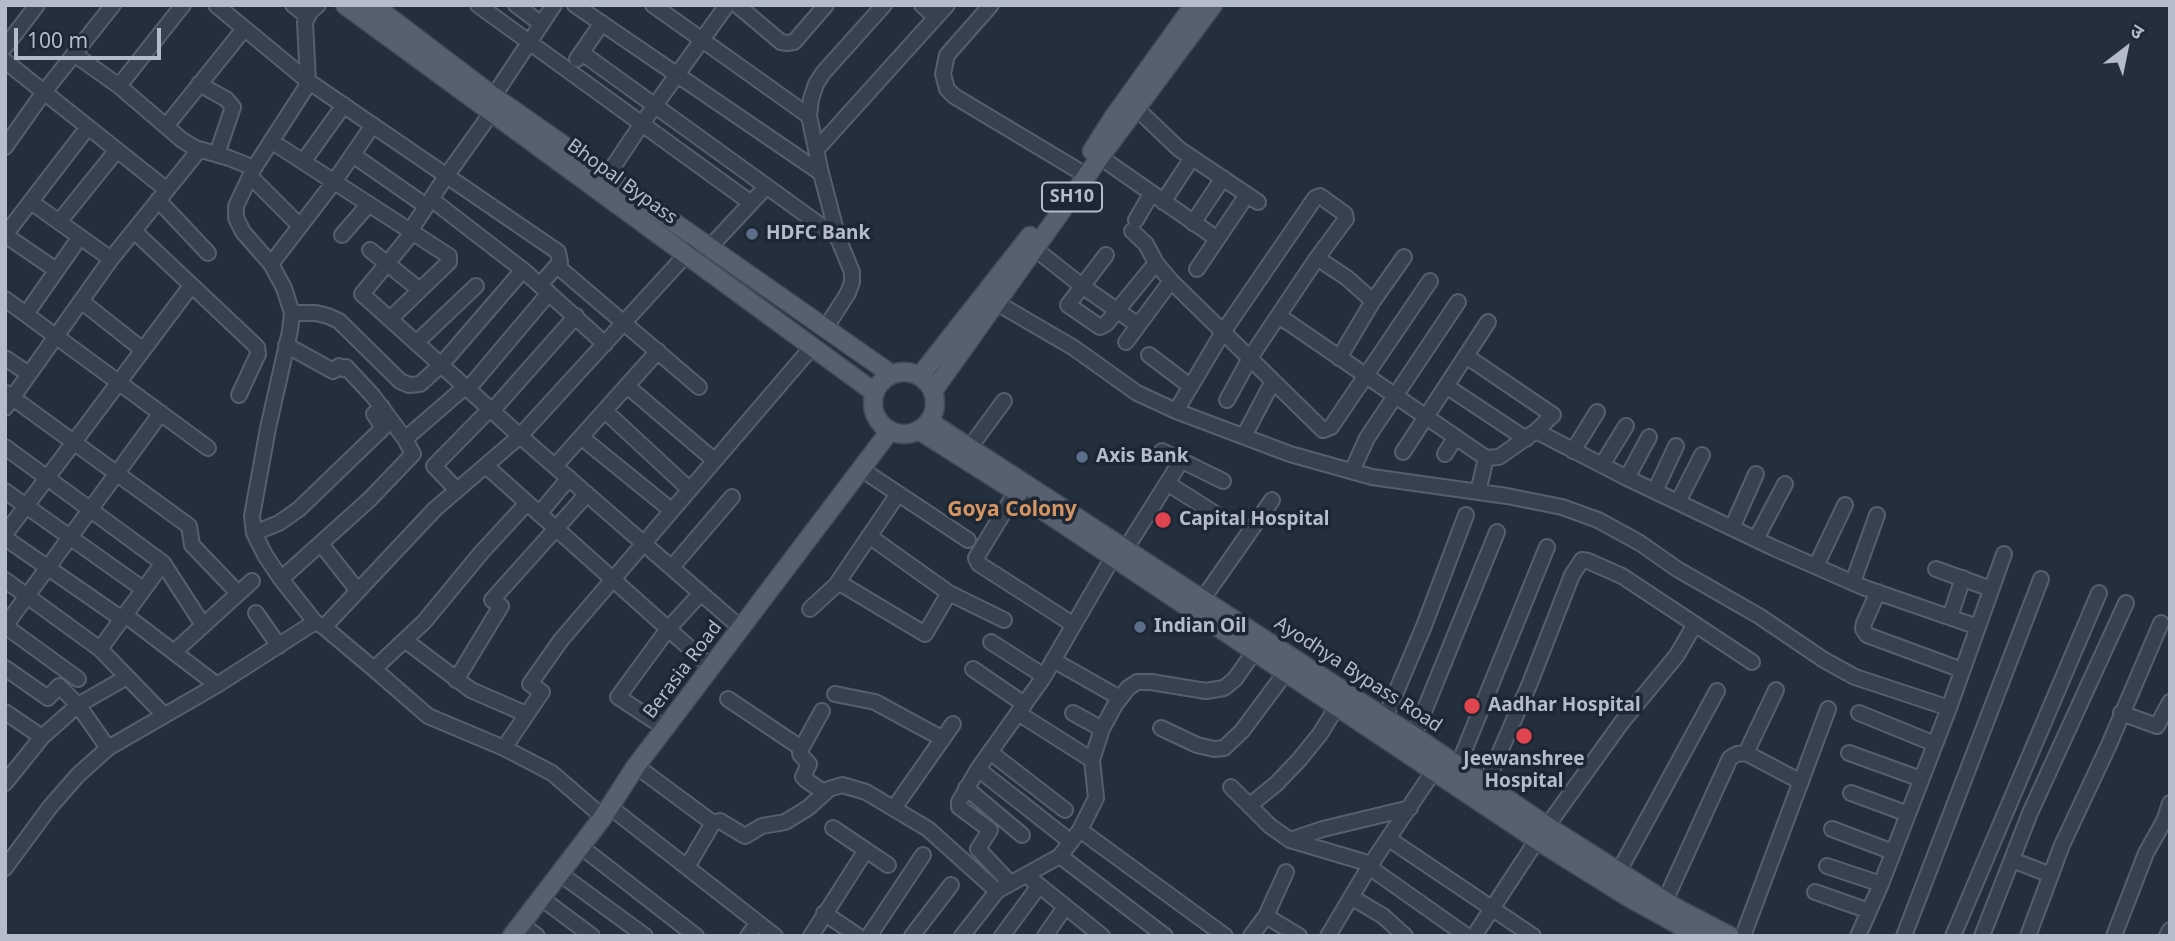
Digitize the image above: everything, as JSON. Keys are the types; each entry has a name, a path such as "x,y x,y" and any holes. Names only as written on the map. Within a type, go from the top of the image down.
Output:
{"main road":[{"name":"Bhopal Bypass","path":"345,5 602,183 704,244 891,374"},
{"name":"Bhopal Bypass","path":"373,5 492,105"},
{"name":"SH10","path":"920,376 985,296 1079,171 1113,118 1194,5"},
{"name":"SH10","path":"933,391 1100,157 1213,5"},
{"name":"Bhopal Bypass","path":"602,183 685,255 874,392"},
{"path":"908,372 920,376 933,391 936,407 925,426 905,435 889,432 878,422 872,407 874,392 880,382 891,374 908,372"},
{"name":"Ayodhya Bypass Road","path":"925,426 1382,726 1434,773 1542,833 1619,871 1665,901 1730,936"},
{"name":"Berasia Road","path":"516,930 607,812 636,766 889,432"},
{"name":"Ayodhya Bypass Road","path":"966,453 1016,492 1119,553"},
{"name":"Ayodhya Bypass Road","path":"1198,605 1254,652 1286,672 1342,699"},
{"name":"Ayodhya Bypass Road","path":"1382,726 1414,736 1443,755 1486,785 1542,833 1630,898 1699,936"}],"street":[{"path":"5,47 37,5"},
{"path":"5,147 44,92 113,5"},
{"path":"119,86 183,5"},
{"path":"216,5 308,81 558,252 560,257 545,289 467,388 405,439"},
{"path":"293,5 312,10 304,29 308,81 252,172 236,206 236,218 243,232 271,264 284,288 292,313 252,516 254,533 281,579 320,625 428,716 504,748 552,773 687,867 775,936"},
{"path":"478,5 751,203"},
{"path":"516,5 540,23"},
{"path":"554,5 528,42 492,105 412,232 362,294 741,628"},
{"path":"575,5 821,173"},
{"path":"602,183 727,5"},
{"path":"737,5 781,42 787,44 794,42 826,5"},
{"path":"825,329 848,292 852,272 838,238 821,173 809,116 811,99 823,73 884,5"},
{"path":"922,5 935,17"},
{"path":"817,149 947,5"},
{"path":"990,5 947,55 943,74 947,89 954,96 1079,171"},
{"path":"661,7 702,40 809,116"},
{"path":"569,72 602,23"},
{"path":"167,125 244,29"},
{"path":"582,53 838,238"},
{"path":"74,54 119,86 182,140 252,172 300,226"},
{"path":"5,61 117,150 163,195 208,253"},
{"path":"199,84 226,99 233,107 217,154"},
{"path":"303,162 344,105"},
{"path":"1136,109 1192,158 1252,199 1216,238 1196,269"},
{"path":"271,264 354,155 373,125"},
{"path":"57,270 5,235 88,127"},
{"path":"271,141 450,258 390,319"},
{"path":"59,222 117,150"},
{"path":"199,150 111,259 29,374 8,399 189,526 192,545 238,593"},
{"path":"354,155 523,270 604,344"},
{"path":"1100,157 1216,238"},
{"path":"1192,158 1134,226 1171,281 1320,428 1326,430 1366,377 1430,281"},
{"path":"1193,223 1223,178"},
{"path":"5,868 50,807 78,775 108,748 279,646 320,625 358,591 435,509 520,436 685,255 704,244 766,187"},
{"path":"1176,411 1223,332 1317,196 1320,196 1347,216 1250,358 1227,400"},
{"path":"31,202 111,259"},
{"path":"342,235 369,204"},
{"path":"134,231 257,347 258,355 239,395"},
{"path":"26,314 80,237"},
{"path":"1035,249 1138,325"},
{"path":"370,250 420,290"},
{"path":"1106,255 1068,305 1100,327 1103,327 1157,263"},
{"path":"1339,358 1373,301 1404,257"},
{"path":"1317,258 1347,278 1373,301"},
{"path":"556,266 699,387"},
{"path":"292,313 316,313 339,321 392,374 409,385 420,383 441,365 523,270"},
{"path":"1126,342 1171,281"},
{"path":"191,286 5,536 174,652 217,685"},
{"path":"416,343 476,286"},
{"path":"5,299 208,448"},
{"path":"82,301 143,350"},
{"path":"1352,471 1361,449 1394,396 1458,302"},
{"path":"996,303 1074,348 1137,393 1176,411 1290,454 1373,477 1562,507 1598,520 1640,543 1677,569 1759,616 1824,660 1855,677 1950,708"},
{"path":"457,490 434,466 491,410 576,316"},
{"path":"1279,316 1486,458 1499,457 1531,435 1553,415 1466,356"},
{"path":"1403,452 1488,322"},
{"path":"281,579 370,499 413,454 382,407 346,367 343,369 339,366 332,371 286,345"},
{"path":"504,748 542,692 530,684 561,640 812,347"},
{"path":"555,466 658,351"},
{"path":"1149,355 1190,386"},
{"path":"5,358 29,374"},
{"path":"1244,436 1273,381"},
{"path":"627,386 714,460"},
{"path":"1446,386 1531,435 1573,450 1756,539 1878,592 1978,627"},
{"path":"966,453 1004,401"},
{"path":"254,533 279,523 299,509 383,428 374,415 382,407"},
{"path":"605,411 689,489"},
{"path":"1573,450 1597,412"},
{"path":"78,679 5,626 161,413"},
{"path":"1602,465 1626,426"},
{"path":"1627,478 1648,437"},
{"path":"581,438 671,510"},
{"path":"1445,454 1455,438"},
{"path":"1655,491 1676,446"},
{"path":"5,447 163,563 204,625"},
{"path":"1162,451 1223,481"},
{"path":"1678,502 1702,455"},
{"path":"1478,492 1486,458"},
{"path":"1010,883 978,849 990,830 959,807 958,802 1044,676 1119,553 1181,461"},
{"path":"486,466 712,668"},
{"path":"861,469 968,540"},
{"path":"1732,528 1756,474"},
{"path":"539,514 569,478"},
{"path":"1167,483 1214,513"},
{"path":"1756,539 1785,484"},
{"path":"5,491 143,589"},
{"path":"1016,492 976,558 979,564 1074,625"},
{"path":"456,680 501,606 492,600 587,494"},
{"path":"810,610 838,582 898,494"},
{"path":"672,568 732,497"},
{"path":"1198,605 1272,500"},
{"path":"374,669 424,622 527,503"},
{"path":"1816,566 1845,505"},
{"path":"1382,726 1424,626 1466,514"},
{"path":"1853,582 1877,515"},
{"path":"1414,736 1497,532"},
{"path":"869,536 949,593 1004,620"},
{"path":"321,544 358,591"},
{"path":"1458,766 1546,547"},
{"path":"1858,936 1950,708 2004,554"},
{"path":"1486,785 1572,575 1582,560 1622,576 1752,662"},
{"path":"100,649 163,563"},
{"path":"1936,569 1991,589"},
{"path":"1950,617 1963,578"},
{"path":"1903,936 2041,579"},
{"path":"5,580 100,649 164,715"},
{"path":"174,652 252,581"},
{"path":"838,582 925,634 949,593"},
{"path":"1878,592 1864,623 1863,628 1867,635 1962,670"},
{"path":"665,728 618,697 668,629 701,593"},
{"path":"1953,936 2099,593"},
{"path":"1982,936 2030,813 2126,603"},
{"path":"256,613 279,646"},
{"path":"2028,936 2062,845 2161,623"},
{"path":"1474,936 1542,833 1622,722 1677,655 1695,624"},
{"path":"406,641 471,690 526,714"},
{"path":"991,642 1044,676"},
{"path":"964,935 997,891 1060,856 1076,836 1096,798 1092,760 1102,729 1119,698 1128,688 1137,682 1151,682 1206,691 1224,688 1236,678 1254,652"},
{"path":"1053,660 1119,698"},
{"path":"5,668 48,698 59,686 78,705 108,748"},
{"path":"973,669 1021,709 1092,760"},
{"path":"1161,728 1197,745 1224,748 1242,731 1286,672"},
{"path":"5,783 42,737 78,705 127,677"},
{"path":"1746,753 1776,690"},
{"path":"1619,871 1717,691"},
{"path":"835,694 875,702 943,740"},
{"path":"728,699 801,748"},
{"path":"1250,805 1276,784 1299,760 1320,734 1342,699"},
{"path":"2121,713 2157,726 2170,702"},
{"path":"1743,936 1829,709"},
{"path":"5,712 42,737"},
{"path":"822,712 800,754 809,764 803,776 825,793"},
{"path":"1073,713 1102,729"},
{"path":"1859,713 1935,744"},
{"path":"894,808 953,724"},
{"path":"990,752 1065,810"},
{"path":"1665,901 1730,758 1746,753 1801,782"},
{"path":"1849,753 1921,779"},
{"path":"1328,936 1370,865 1434,773 1443,755"},
{"path":"636,766 713,823"},
{"path":"978,769 1224,936"},
{"path":"687,867 713,823 719,821 745,836 762,826 785,822 808,808 829,789 842,785 853,787 894,808 939,837 997,891"},
{"path":"1231,787 1270,826 1290,840 1370,865 1467,936"},
{"path":"967,788 1022,835"},
{"path":"1851,793 1908,814"},
{"path":"2114,936 2146,853 2165,821 2170,803"},
{"path":"1290,840 1323,829 1410,808"},
{"path":"834,828 888,865"},
{"path":"1832,829 1893,852"},
{"path":"1389,839 1492,907 1525,934"},
{"path":"580,846 696,936"},
{"path":"811,936 866,850"},
{"path":"869,936 922,855"},
{"path":"1060,856 1165,936"},
{"path":"2011,860 2051,875"},
{"path":"1827,866 1881,884"},
{"path":"1251,936 1266,916 1286,872"},
{"path":"559,873 645,936"},
{"path":"1026,875 1095,933"},
{"path":"912,936 951,885"},
{"path":"1002,936 1038,886"},
{"path":"1815,892 1869,911"},
{"path":"1351,897 1383,916 1405,936"},
{"path":"541,898 592,936"},
{"path":"1045,936 1065,907"},
{"path":"824,913 858,936"},
{"path":"1266,916 1296,935"},
{"path":"748,936 758,923"},
{"path":"516,930 537,936"},
{"path":"2167,936 2170,930"}],"place":[{"name":"HDFC Bank","path":"752,234"},
{"name":"Axis Bank","path":"1082,457"},
{"name":"Capital Hospital","path":"1163,520"},
{"name":"Indian Oil","path":"1140,627"},
{"name":"Aadhar Hospital","path":"1472,706"},
{"name":"Jeewanshree Hospital","path":"1524,736"}],"district":[{"name":"Goya Colony","path":"1012,510"}]}
